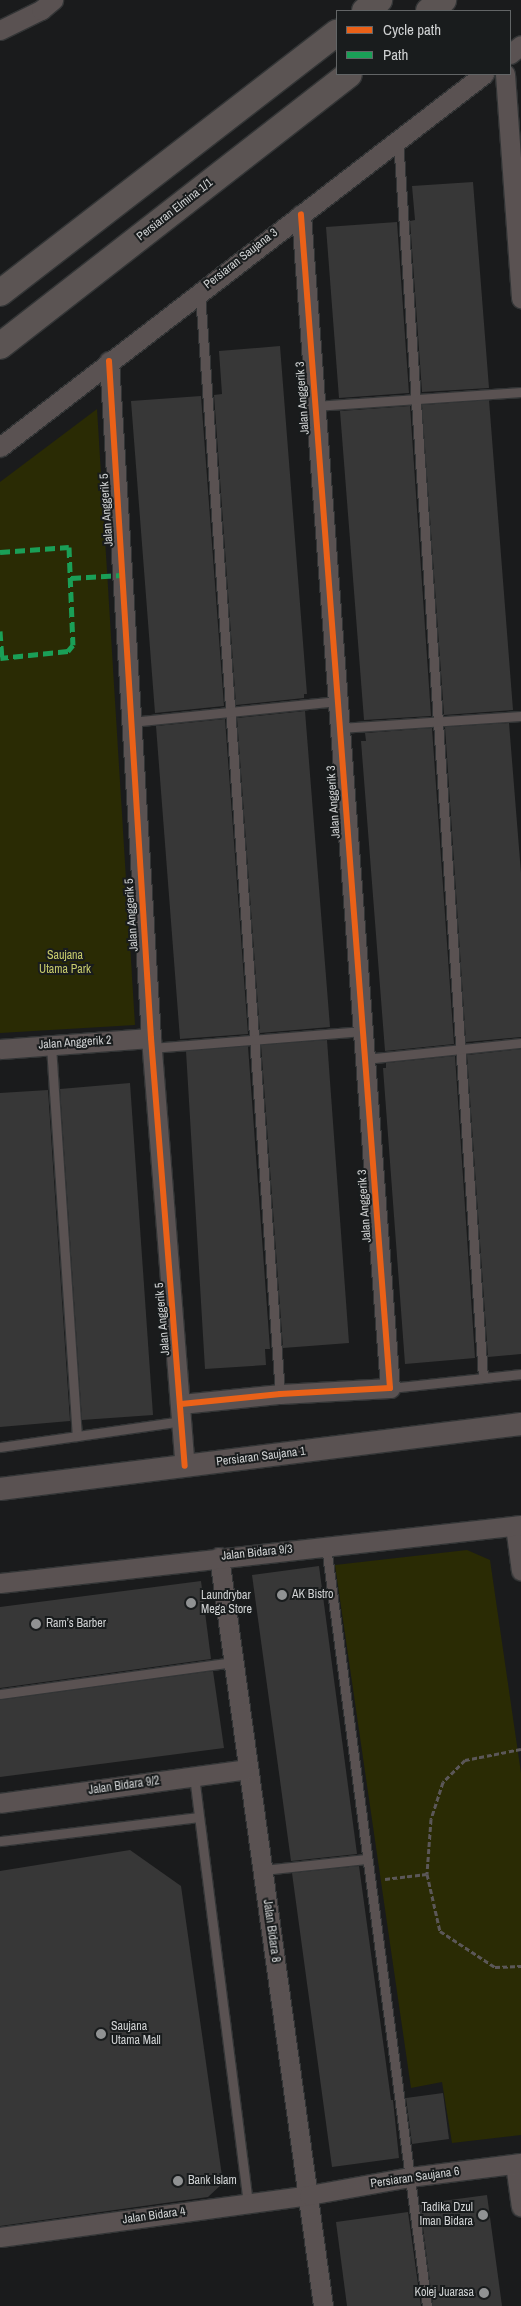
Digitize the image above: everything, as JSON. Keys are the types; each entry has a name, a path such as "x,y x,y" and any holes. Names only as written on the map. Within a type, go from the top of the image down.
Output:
{"main road":[{"path":"366,10 379,0"},
{"path":"430,10 443,0"},
{"path":"0,294 336,34"},
{"name":"Persiaran Elmina 1/1","path":"0,346 348,75"}],"street":[{"path":"0,30 41,10 54,0"},
{"path":"511,53 521,45"},
{"name":"Persiaran Saujana 3","path":"0,446 483,75"},
{"path":"505,75 521,298"},
{"name":"Jalan Anggerik 3","path":"301,214 390,1388"},
{"name":"Jalan Anggerik 5","path":"109,361 151,1043 185,1466"},
{"name":"Jalan Anggerik 2","path":"0,1049 151,1043"},
{"path":"182,1413 280,1394 390,1388"},
{"name":"Persiaran Saujana 1","path":"0,1489 521,1424"},
{"path":"518,1525 521,1571"},
{"name":"Jalan Bidara 9/3","path":"0,1583 518,1525"},
{"name":"Jalan Bidara 8","path":"219,1557 323,2306"},
{"name":"Jalan Bidara 9/2","path":"0,1802 248,1769"},
{"path":"518,2164 521,2207"},
{"name":"Persiaran Saujana 6","path":"309,2195 410,2177 518,2164"},
{"name":"Jalan Bidara 4","path":"0,2237 309,2195"}],"lane":[{"path":"398,140 483,1378"},
{"path":"200,291 280,1394"},
{"path":"315,406 521,392"},
{"path":"131,722 338,702"},
{"path":"340,728 521,716"},
{"path":"151,1043 254,1040 363,1031"},
{"path":"365,1059 521,1043"},
{"path":"51,1046 77,1436"},
{"path":"390,1388 521,1374"},
{"path":"0,1447 77,1436 182,1413"},
{"path":"326,1546 366,1859 427,2306"},
{"path":"0,1694 233,1662"},
{"path":"194,1776 248,2203"},
{"path":"0,1842 199,1817"},
{"path":"263,1870 366,1859"}],"path":[{"path":"521,1749 465,1760 443,1782 431,1819 427,1874 440,1931 495,1967 521,1966"},
{"path":"369,1881 427,1874"}],"green space":[{"name":"Saujana Utama Park","path":"97,409 135,1025 0,1033 0,482"},
{"path":"467,1550 490,1560 521,1773 521,2135 452,2143 442,2082 411,2088 335,1565"}],"building":[{"path":"473,182 489,388 422,392 410,221 415,220 412,186"},
{"path":"397,222 409,393 339,398 326,227"},
{"path":"280,346 307,694 304,694 304,698 236,705 214,395 222,394 219,351"},
{"path":"201,396 224,706 155,713 131,401"},
{"path":"489,400 513,710 444,715 422,405"},
{"path":"410,406 431,716 364,720 340,411"},
{"path":"305,711 330,1027 260,1033 237,718"},
{"path":"225,719 248,1034 180,1039 156,726"},
{"path":"509,723 521,873 521,1037 466,1042 445,727"},
{"path":"432,728 454,1044 385,1051 361,741 366,741 365,733"},
{"path":"327,1040 349,1343 283,1348 261,1045"},
{"path":"248,1046 270,1349 265,1349 266,1365 205,1369 186,1051"},
{"path":"521,1049 521,1354 488,1357 467,1055"},
{"path":"455,1056 475,1358 405,1364 383,1068 386,1068 386,1063"},
{"path":"130,1083 153,1415 82,1420 60,1089"},
{"path":"48,1090 70,1421 0,1427 0,1093"},
{"path":"319,1566 357,1854 291,1861 252,1575"},
{"path":"201,1581 211,1659 0,1688 0,1607"},
{"path":"213,1671 224,1748 0,1777 0,1700"},
{"name":"Saujana Utama Mall","path":"130,1850 181,1886 223,2183 208,2197 0,2226 0,1871"},
{"path":"359,1866 391,2100 393,2100 399,2158 332,2167 292,1873"},
{"path":"443,2093 449,2139 412,2144 406,2098"},
{"path":"487,2195 502,2306 433,2306 420,2204"},
{"path":"408,2212 421,2306 347,2306 336,2222"}],"marked path":[{"path":"0,552 69,547 73,645 68,651 0,658"},
{"path":"71,578 122,575"},
{"path":"0,631 2,658"}],"cycle path":[{"path":"181,1404 280,1394 390,1388 301,214"},
{"path":"109,361 151,1038 185,1466"}],"place":[{"name":"AK Bistro","path":"282,1595"},
{"name":"Laundrybar Mega Store","path":"191,1603"},
{"name":"Ram’s Barber","path":"36,1624"},
{"name":"Saujana Utama Mall","path":"101,2034"},
{"name":"Bank Islam","path":"178,2181"},
{"name":"Tadika Dzul Iman Bidara","path":"483,2215"},
{"name":"Kolej Juarasa","path":"484,2293"}]}
